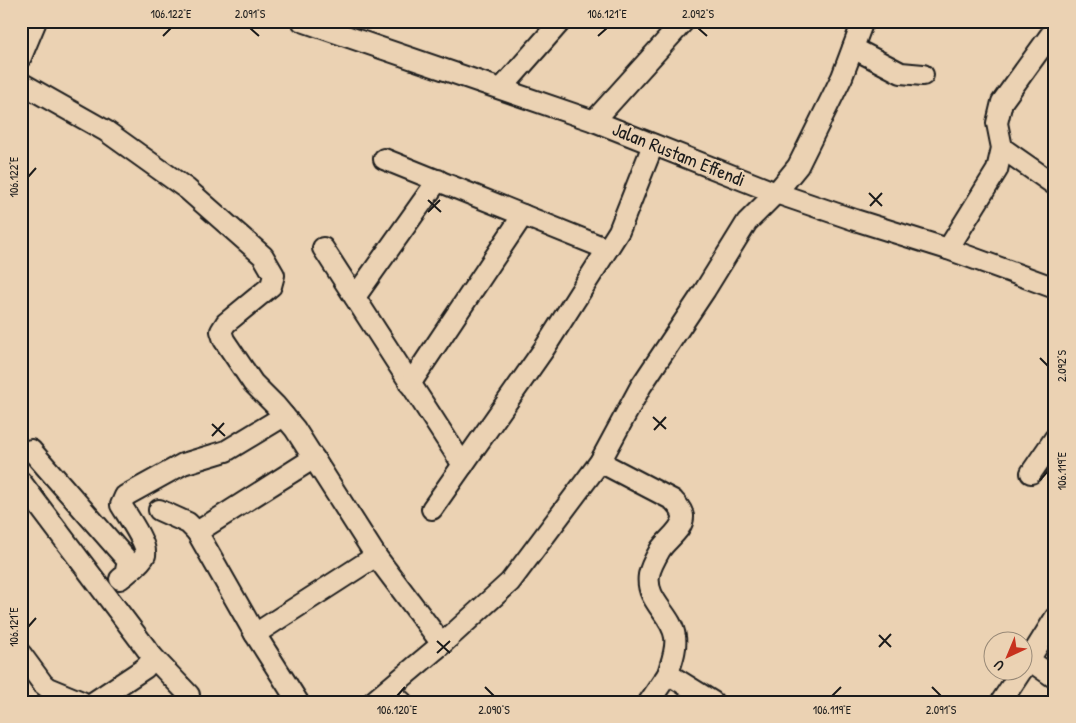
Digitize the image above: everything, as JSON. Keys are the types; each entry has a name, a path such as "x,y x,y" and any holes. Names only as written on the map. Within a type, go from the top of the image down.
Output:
{"street":[{"path":"21,57 36,21"},
{"name":"Jalan Rustam Effendi","path":"302,21 347,28 502,88 594,121 776,193 872,226 948,249 1055,288"},
{"path":"502,88 561,21"},
{"path":"594,121 684,21"},
{"path":"393,699 442,644 510,582 600,462 641,386 705,290 747,222 776,193 798,166 842,76 863,21"},
{"path":"948,249 997,170 1002,148 997,123 1002,102 1054,30"},
{"path":"853,48 901,73 923,75"},
{"path":"21,83 114,137 187,189 263,256 274,275 271,286 226,323 221,331 224,340 253,383 284,416 314,458 376,556 442,644"},
{"path":"432,509 544,350 608,249 619,230 653,145"},
{"path":"1002,148 1055,184"},
{"path":"384,159 608,249"},
{"path":"355,298 438,180"},
{"path":"410,384 523,215"},
{"path":"323,248 463,465"},
{"path":"105,591 125,575 146,553 144,545 121,505 125,496 183,464 226,451 284,416"},
{"path":"1031,473 1055,438"},
{"path":"32,450 128,561 125,575"},
{"path":"197,532 314,458"},
{"path":"600,462 673,500 680,508 683,516 681,524 660,550 649,574 653,598 673,626 676,639 675,651 668,674 649,702"},
{"path":"21,482 105,591 152,656 189,695"},
{"path":"159,510 188,523 197,532 255,634 298,702"},
{"path":"255,634 376,556"},
{"path":"1034,652 1055,618"},
{"path":"21,654 48,688 82,702"},
{"path":"94,702 145,668 151,661 152,656"},
{"path":"1034,670 1055,678"},
{"path":"668,674 713,702"},
{"path":"1001,702 1016,680"}]}
